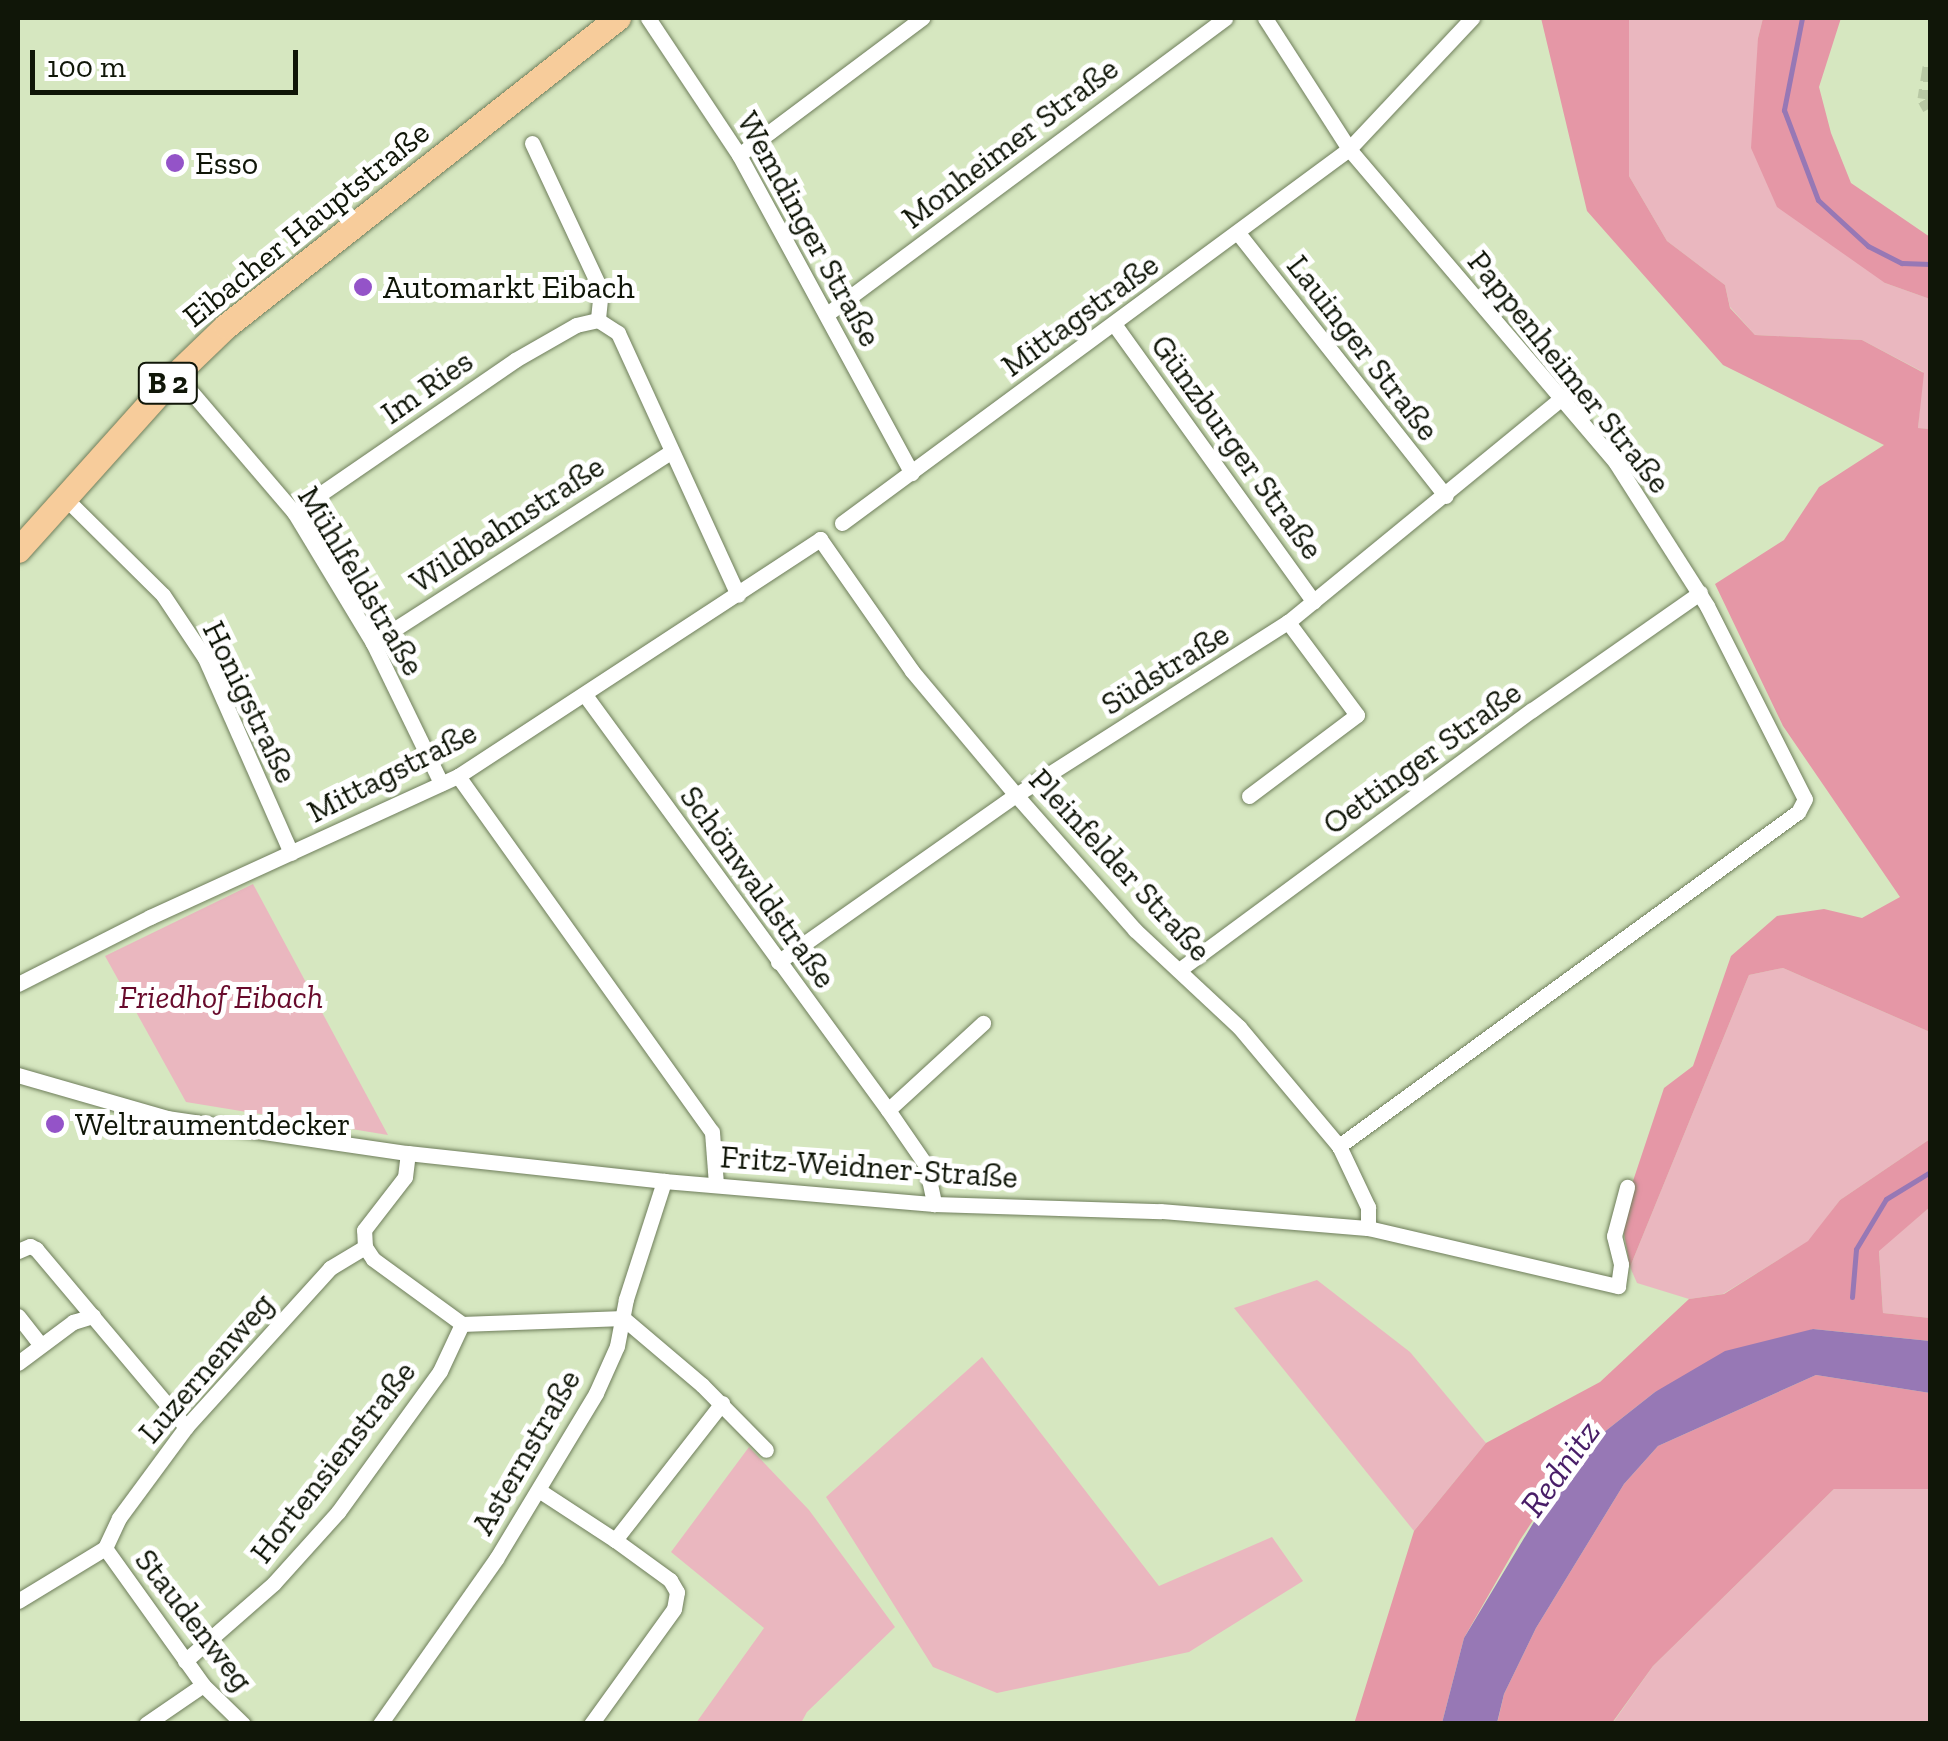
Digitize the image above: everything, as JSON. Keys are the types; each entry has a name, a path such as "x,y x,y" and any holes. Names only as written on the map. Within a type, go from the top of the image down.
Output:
{"main road":[{"name":"Eibacher Hauptstraße","path":"18,550 176,374 288,276 618,18"}],"street":[{"name":"Wemdinger Straße","path":"648,18 739,156 912,474"},
{"path":"739,156 922,18"},
{"name":"Monheimer Straße","path":"827,314 1226,18"},
{"name":"Pappenheimer Straße","path":"1265,18 1349,149 1616,463 1700,593 1804,799 1798,812 1339,1146"},
{"name":"Mittagstraße","path":"842,523 1349,149 1472,18"},
{"path":"532,143 601,290 598,320 618,333 738,595"},
{"name":"Lauinger Straße","path":"1238,233 1446,496"},
{"name":"Im Ries","path":"294,512 515,360 576,325 598,320"},
{"name":"Günzburger Straße","path":"1114,324 1314,602"},
{"name":"Mühlfeldstraße","path":"176,374 294,512 372,643 440,783"},
{"name":"Südstraße","path":"778,962 1016,795 1288,622 1563,397"},
{"name":"Wildbahnstraße","path":"372,643 670,452"},
{"name":"Honigstraße","path":"64,497 163,595 205,658 291,852"},
{"name":"Mittagstraße","path":"18,984 458,776 820,539"},
{"name":"Pleinfelder Straße","path":"820,539 912,671 1016,795 1135,930 1239,1027 1339,1146 1368,1207 1368,1228"},
{"name":"Oettinger Straße","path":"1178,970 1532,710 1700,593"},
{"path":"1249,796 1357,715 1288,622"},
{"name":"Schönwaldstraße","path":"585,694 926,1165 934,1204"},
{"path":"458,776 712,1132 716,1184"},
{"path":"888,1110 984,1023"},
{"name":"Fritz-Weidner-Straße","path":"18,1075 166,1118 408,1152 664,1182 934,1204 1161,1210 1368,1228 1618,1286 1622,1264 1614,1236 1627,1187"},
{"path":"408,1152 405,1177 364,1230 366,1247 374,1259 462,1324 623,1318 647,1334 722,1403 766,1450"},
{"name":"Asternstraße","path":"380,1724 540,1491 596,1394 664,1182"},
{"path":"18,1251 30,1246 36,1249 186,1427"},
{"name":"Luzernenweg","path":"106,1548 118,1518 186,1427 330,1268 366,1247"},
{"path":"18,1316 41,1345"},
{"path":"18,1363 73,1322 93,1316"},
{"name":"Hortensienstraße","path":"185,1661 260,1597 338,1512 430,1386 456,1343 462,1324"},
{"path":"616,1540 722,1403"},
{"path":"540,1491 670,1580 677,1600 591,1724"},
{"path":"18,1601 106,1548"},
{"name":"Staudenweg","path":"106,1548 203,1685 243,1724"},
{"path":"146,1724 203,1685"}],"green space":[{"path":"1629,18 1763,18 1758,38 1885,283 1930,299 1930,429 1918,428 1923,372 1862,340 1755,335 1730,307 1725,285 1667,241 1629,176"},
{"name":"Friedhof Eibach","path":"253,884 388,1135 186,1102 105,956"},
{"path":"1783,968 1930,1032 1930,1139 1840,1200 1809,1241 1723,1294 1689,1299 1637,1283 1630,1267 1749,975"},
{"path":"1930,1207 1930,1318 1883,1313 1879,1250"},
{"path":"1317,1280 1410,1352 1486,1443 1414,1531 1234,1308"},
{"path":"982,1357 1159,1586 1272,1537 1303,1581 1189,1652 997,1693 933,1667 826,1497"},
{"path":"749,1447 809,1510 895,1627 807,1712 801,1723 696,1723 764,1628 671,1552"},
{"path":"1834,1489 1930,1489 1930,1723 1612,1724 1653,1666"}],"shaded area":[{"path":"1541,18 1629,18 1629,176 1667,241 1725,285 1730,308 1755,335 1862,340 1924,373 1918,428 1930,429 1930,1032 1783,968 1749,975 1630,1267 1621,1217 1664,1088 1693,1066 1731,956 1777,916 1824,909 1862,918 1900,897 1783,726 1715,584 1784,540 1819,487 1884,445 1723,365 1587,211"},
{"path":"1763,18 1841,18 1819,87 1831,133 1851,183 1930,237 1930,299 1885,283 1777,207 1751,148 1758,38"},
{"path":"1930,1139 1930,1207 1879,1251 1883,1313 1930,1318 1930,1341 1813,1329 1655,1392 1603,1433 1555,1487 1520,1540 1464,1638 1442,1723 1354,1724 1414,1531 1486,1443 1600,1382 1689,1299 1724,1294 1808,1241 1840,1200"},
{"path":"1813,1329 1930,1341 1930,1393 1816,1375 1658,1446 1624,1484 1536,1628 1504,1694 1497,1723 1442,1723 1464,1638 1555,1487 1603,1433 1655,1392 1725,1351"},
{"path":"1816,1375 1930,1393 1930,1489 1834,1489 1653,1666 1612,1723 1497,1724 1504,1694 1536,1628 1624,1484 1658,1446"}],"waterway":[{"path":"1802,18 1784,110 1818,200 1868,246 1902,263 1930,264"},
{"path":"1852,1297 1856,1249 1886,1199 1930,1172"}],"tunnel":[{"path":"1930,67 1925,99 1930,108"}],"place":[{"name":"Esso","path":"175,163"},
{"name":"Automarkt Eibach","path":"363,287"},
{"name":"Weltraumentdecker","path":"55,1124"}],"water label":[{"name":"Rednitz","path":"1560,1468"}]}
